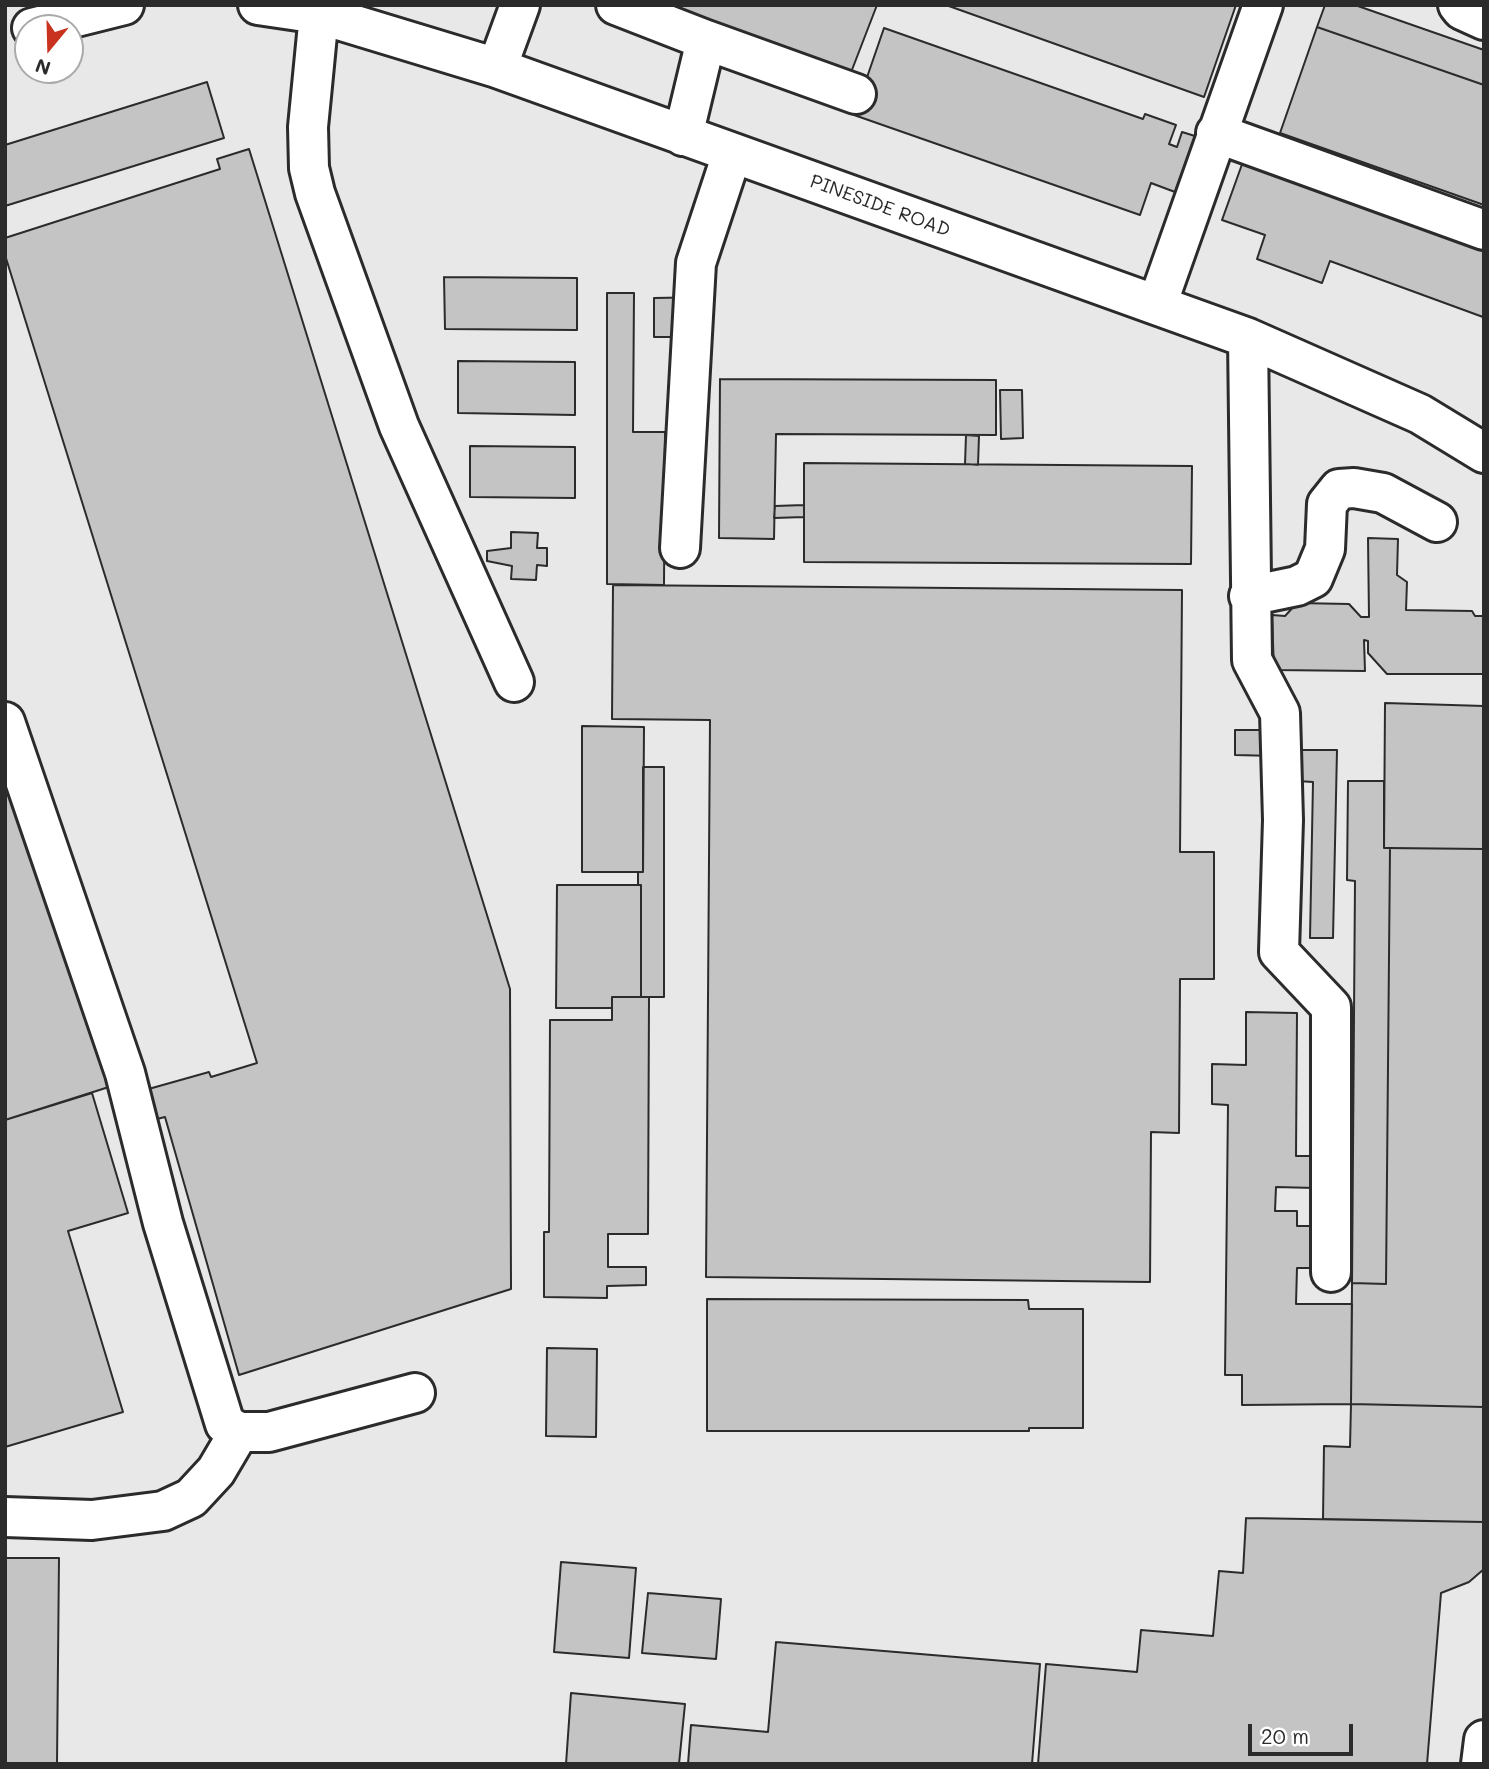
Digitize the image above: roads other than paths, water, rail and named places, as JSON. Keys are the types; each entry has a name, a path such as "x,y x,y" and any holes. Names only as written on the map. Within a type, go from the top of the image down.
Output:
{"street":[{"path":"84,15 124,5"},
{"path":"617,5 856,94"},
{"path":"1157,305 1263,5"},
{"path":"1458,5 1462,10 1484,20"},
{"path":"287,8 308,127 309,168 315,193 400,426 514,682"},
{"name":"PINESIDE ROAD","path":"287,8 497,68 1248,338 1420,414 1484,453"},
{"path":"497,68 513,9"},
{"path":"683,136 706,40"},
{"path":"1216,134 1484,230"},
{"path":"680,548 696,263 732,153"},
{"path":"1248,338 1249,596 1252,660 1280,713 1283,820 1279,951 1331,1007 1331,1272"},
{"path":"1249,596 1297,586 1312,578 1325,549 1326,504 1339,489 1354,488 1383,494 1437,522"},
{"path":"5,722 125,1073 163,1223 225,1424 239,1432 269,1432 415,1393"},
{"path":"5,1517 92,1520 163,1511 191,1499 216,1471 239,1432"},
{"path":"1481,1764 1484,1740"}]}
